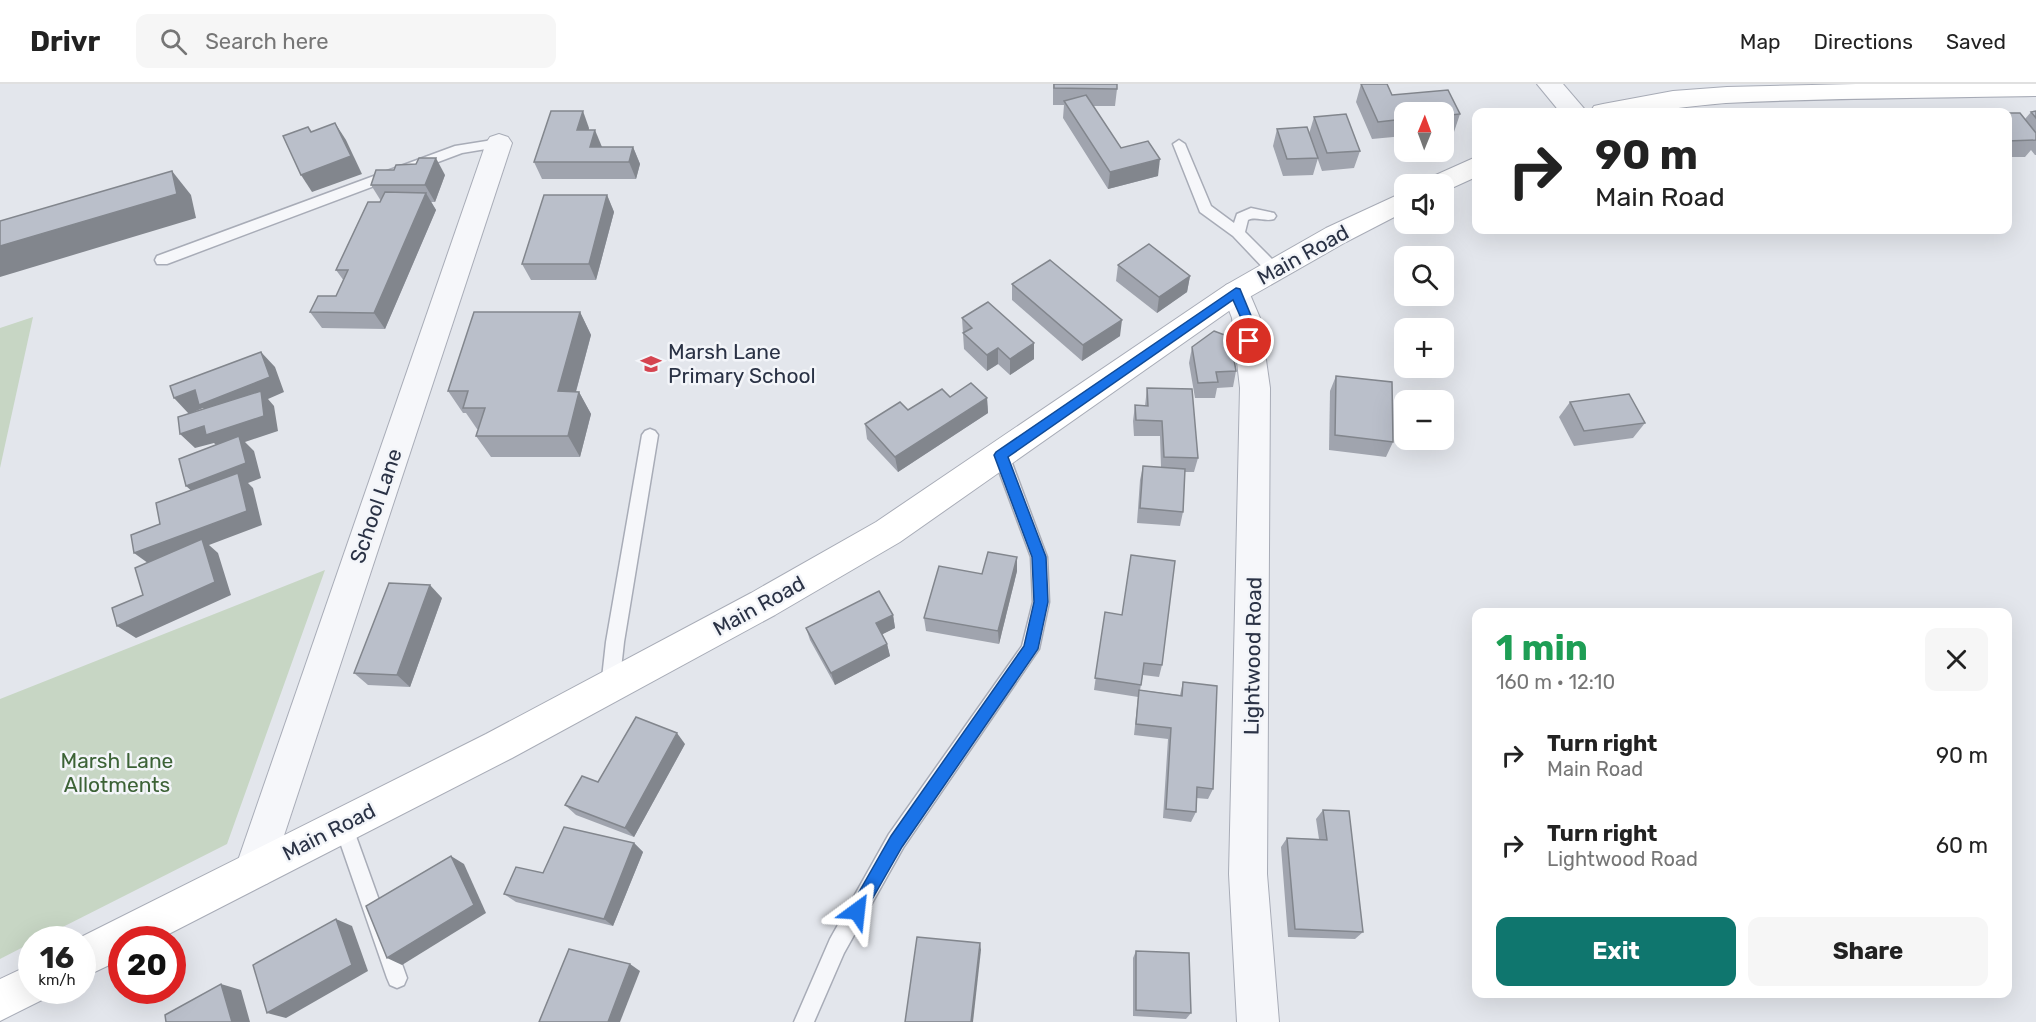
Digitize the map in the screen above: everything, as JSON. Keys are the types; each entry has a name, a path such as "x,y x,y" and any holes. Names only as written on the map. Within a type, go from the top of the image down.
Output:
{"main road":[{"path":"1625,108 1673,99 1727,95 2036,88"},
{"path":"1454,176 1472,168"},
{"name":"Main Road","path":"96,951 500,746 763,604 888,532 1236,292 1336,235 1394,206"},
{"path":"0,1001 18,991"}],"street":[{"path":"1549,84 1570,108"},
{"name":"School Lane","path":"254,869 499,143"},
{"name":"Lightwood Road","path":"1236,292 1246,318 1254,388 1254,582 1248,874 1258,1022"}],"lane":[{"path":"162,260 417,164 460,150 499,143"},
{"path":"1179,144 1205,209 1238,233 1274,270"},
{"path":"1238,233 1242,218 1251,213 1269,216"},
{"path":"610,687 615,642 650,435"},
{"path":"804,1022 837,946 896,841 1030,649 1041,602 1039,557 1001,455"},
{"path":"343,825 397,978"}],"green space":[{"path":"33,317 0,468 0,328"},
{"name":"Marsh Lane Allotments","path":"325,570 227,844 65,926 18,926 18,950 0,959 0,699"}],"building":[{"path":"1054,84 1117,84 1117,89 1054,88"},
{"path":"1361,84 1387,84 1392,95 1448,90 1454,102 1394,102 1394,120 1378,122"},
{"path":"1086,95 1121,148 1148,141 1160,159 1110,172 1064,101"},
{"path":"1454,102 1460,114 1454,115"},
{"path":"551,111 583,111 577,130 595,130 590,147 633,147 629,162 534,162"},
{"path":"2012,113 2020,113 2036,133 2036,140 2012,141"},
{"path":"1346,114 1360,151 1327,153 1314,117"},
{"path":"335,123 351,156 301,175 283,136 308,127 311,132"},
{"path":"1307,127 1318,158 1287,159 1277,129"},
{"path":"419,158 436,158 425,185 371,185 376,170 394,170 396,165 416,164"},
{"path":"172,171 177,194 0,246 0,221"},
{"path":"385,192 426,193 374,313 310,312 318,296 336,296 348,270 336,270 368,202 380,202"},
{"path":"544,195 607,195 589,264 522,264"},
{"path":"1149,244 1190,276 1159,297 1118,265"},
{"path":"1050,260 1122,320 1083,345 1012,284"},
{"path":"988,302 1034,343 1010,359 998,348 987,355 963,333 972,328 962,318"},
{"path":"474,312 580,312 558,391 579,392 568,436 476,436 485,408 463,408 468,391 448,391"},
{"path":"1214,331 1230,337 1236,371 1216,372 1218,382 1198,383 1192,347"},
{"path":"261,352 270,377 199,405 195,390 174,398 170,386"},
{"path":"1336,376 1392,382 1393,442 1335,435"},
{"path":"971,383 987,398 895,457 865,424 900,402 908,410 942,389 950,397"},
{"path":"1147,388 1192,389 1198,458 1164,457 1162,421 1136,420 1135,405 1148,406"},
{"path":"261,391 264,416 206,435 204,426 180,434 178,417"},
{"path":"1629,394 1645,423 1584,431 1570,402"},
{"path":"239,436 246,463 186,486 179,459"},
{"path":"1143,466 1185,469 1183,512 1140,508"},
{"path":"238,473 247,511 134,553 131,535 160,524 156,503"},
{"path":"202,539 215,582 117,626 112,608 143,595 135,568"},
{"path":"988,552 1017,557 998,631 924,618 939,566 982,574"},
{"path":"1131,555 1175,561 1162,665 1144,663 1141,685 1095,678 1105,612 1122,615"},
{"path":"389,583 430,585 397,675 354,673"},
{"path":"879,591 893,615 876,623 887,644 831,673 806,628"},
{"path":"1183,682 1217,686 1213,789 1197,787 1196,812 1166,809 1171,728 1136,724 1139,690 1182,696"},
{"path":"636,717 677,733 625,828 565,805 582,776 598,782"},
{"path":"1323,810 1349,811 1363,932 1295,929 1287,838 1327,840"},
{"path":"564,827 634,843 604,919 504,894 516,867 543,873"},
{"path":"451,856 474,905 387,958 366,906"},
{"path":"336,919 352,965 267,1013 253,965"},
{"path":"917,937 980,943 971,1022 905,1022"},
{"path":"569,949 630,964 608,1022 539,1022"},
{"path":"1136,951 1189,953 1191,1013 1136,1010"},
{"path":"221,984 232,1022 166,1022 165,1015"}],"place":[{"name":"Marsh Lane Primary School","path":"651,364"}],"route":[{"path":"857,911 896,841 1030,649 1041,602 1039,557 1001,455 1236,292 1246,318 1249,341"}]}
